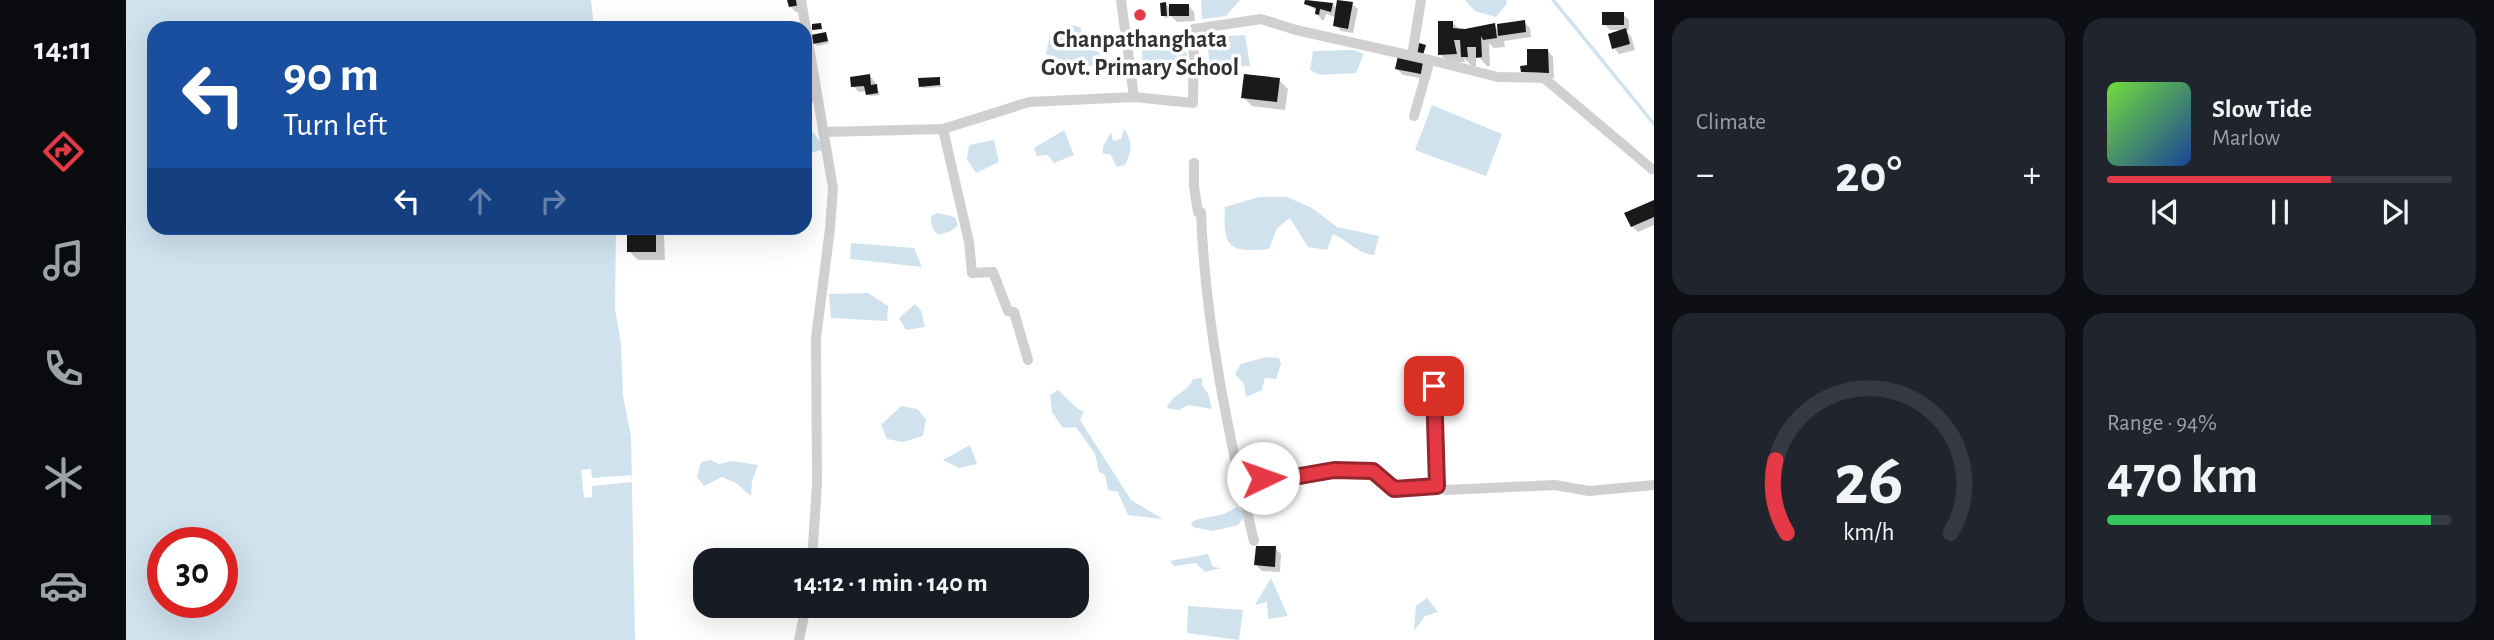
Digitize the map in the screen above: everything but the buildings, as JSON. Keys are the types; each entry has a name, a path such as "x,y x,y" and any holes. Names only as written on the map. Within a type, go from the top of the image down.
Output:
{"street":[{"path":"800,0 804,21"},
{"path":"1121,0 1134,97"},
{"path":"1412,56 1421,0"},
{"path":"822,132 943,129 1029,102 1134,97 1193,103 1194,29 1261,19 1296,30 1497,77 1544,78 1652,169"},
{"path":"1414,116 1430,60"},
{"path":"812,72 833,188 816,338 817,484 813,548"},
{"path":"943,129 969,242 972,273 993,272 1008,311 1014,312 1028,360"},
{"path":"1195,163 1194,187 1198,212 1201,212 1207,297 1238,474 1254,541"},
{"path":"1434,386 1437,486"},
{"path":"1238,474 1263,478 1294,477 1334,470 1373,471 1394,489 1437,486 1446,490 1555,485 1589,491 1654,485"},
{"path":"799,640 804,618"}],"water":[{"path":"126,0 591,0 593,21 147,21 147,235 616,235 615,309 621,344 623,396 631,436 635,640 126,640"},
{"path":"1201,0 1240,0 1226,16 1202,19"},
{"path":"1465,0 1507,0 1496,17 1475,11"},
{"path":"1072,25 1080,27 1087,47 1100,53 1099,64 1073,69 1046,54 1050,35"},
{"path":"1180,34 1188,59 1173,72 1150,79 1143,75 1142,50 1154,38"},
{"path":"1245,35 1250,66 1210,68 1207,37"},
{"path":"1353,50 1364,54 1356,73 1320,75 1310,70 1313,51"},
{"path":"1432,105 1502,134 1486,176 1415,150"},
{"path":"1124,129 1129,138 1130,151 1125,165 1117,167 1110,154 1103,154 1103,147 1111,132 1113,141 1121,139"},
{"path":"1064,130 1074,155 1054,163 1048,155 1037,156 1034,148"},
{"path":"812,131 826,149 812,152"},
{"path":"994,140 999,162 976,173 967,159 969,145"},
{"path":"1259,197 1287,197 1312,208 1337,227 1379,236 1374,255 1362,252 1333,234 1327,250 1308,247 1290,218 1277,228 1269,249 1237,248 1227,239 1225,207"},
{"path":"938,213 955,217 958,225 939,235 933,229 931,219 931,216"},
{"path":"851,243 914,248 922,267 850,259"},
{"path":"868,293 888,306 887,321 831,318 829,294"},
{"path":"915,304 921,310 925,327 906,330 899,318"},
{"path":"1266,357 1279,358 1281,364 1276,379 1265,378 1262,390 1246,397 1244,384 1235,374 1241,364"},
{"path":"1202,378 1202,385 1208,393 1212,409 1188,405 1179,410 1167,408 1172,399 1188,387 1193,379"},
{"path":"1058,390 1079,410 1084,411 1080,420 1131,500 1163,519 1128,515 1118,492 1108,490 1105,475 1099,472 1095,454 1076,427 1063,428 1052,412 1050,395"},
{"path":"901,406 917,409 926,419 923,436 903,442 887,439 881,425"},
{"path":"970,445 977,464 959,468 943,460"},
{"path":"711,460 719,464 732,461 758,465 752,481 751,496 736,483 722,477 704,486 697,477 701,462"},
{"path":"1237,507 1244,517 1238,525 1213,531 1193,527 1191,523 1224,514"},
{"path":"1208,554 1213,567 1221,568 1205,572 1196,563 1174,566 1170,561"},
{"path":"1271,578 1288,616 1268,619 1267,602 1255,605"},
{"path":"1427,598 1438,612 1425,616 1414,631 1416,606"},
{"path":"1188,606 1243,610 1239,640 1187,633"}],"pier":[{"path":"591,469 592,478 631,475 632,482 592,486 592,497 584,498 581,470"}],"waterway":[{"path":"1553,0 1654,124"}],"place":[{"name":"Chanpathanghata Govt. Primary School","path":"1140,15"}],"route":[{"path":"1263,478 1294,477 1334,470 1373,471 1394,489 1437,486 1434,386"}]}
